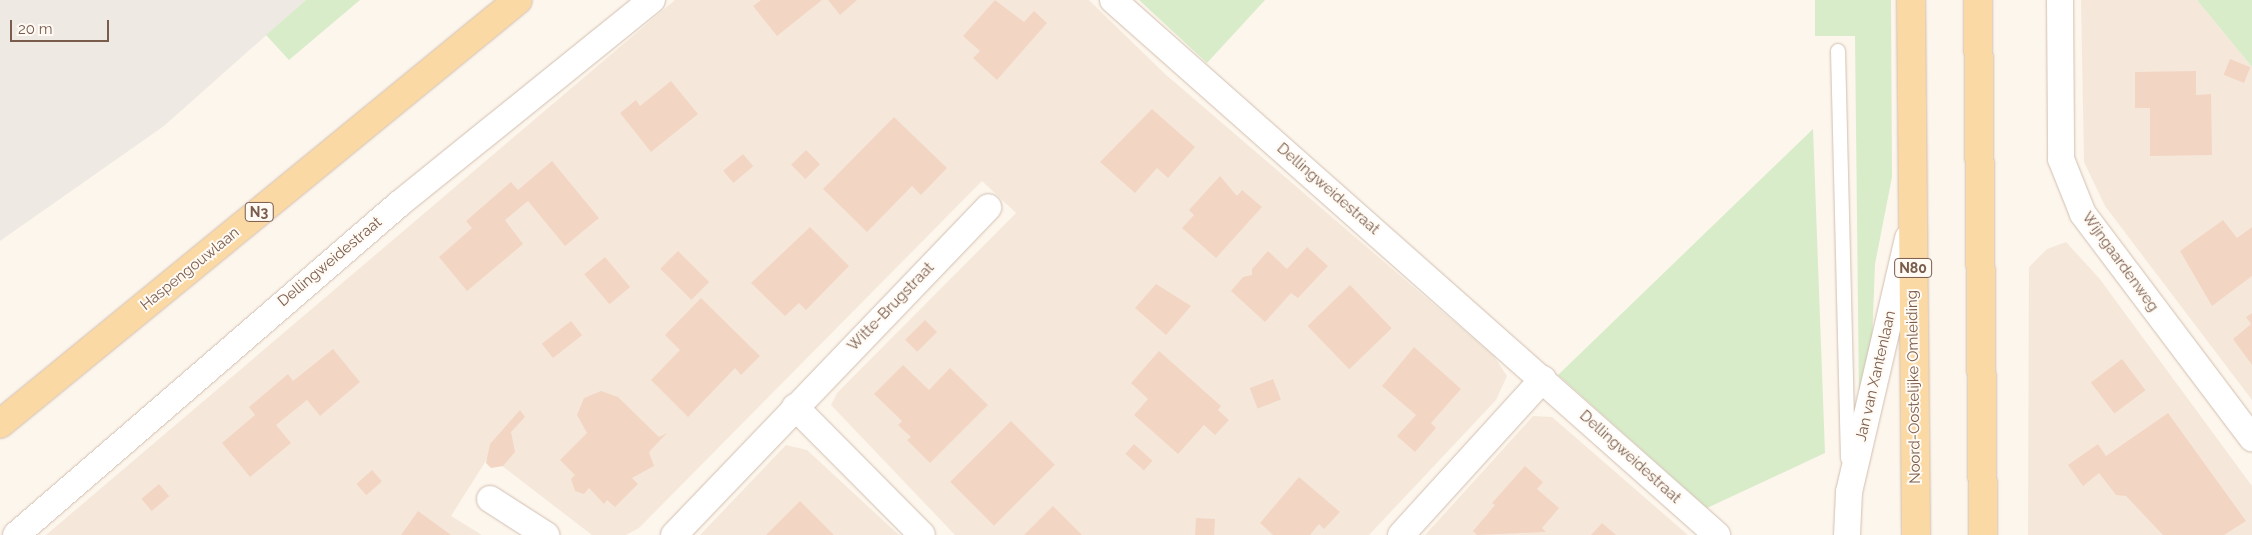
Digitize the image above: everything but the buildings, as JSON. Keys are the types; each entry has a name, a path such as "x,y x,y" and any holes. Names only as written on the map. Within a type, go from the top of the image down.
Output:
{"main road":[{"name":"Haspengouwlaan","path":"0,424 518,0"},
{"name":"Noord-Oostelijke Omleiding","path":"1910,0 1916,535"},
{"path":"1978,0 1983,535"}],"street":[{"name":"Dellingweidestraat","path":"16,535 392,210 652,0"},
{"name":"Dellingweidestraat","path":"1113,0 1543,379 1716,535"},
{"name":"Wijngaardenweg","path":"2060,0 2061,159 2083,214 2252,438"},
{"name":"Witte-Brugstraat","path":"674,535 988,207"},
{"name":"Jan van Xantenlaan","path":"1847,535 1849,492 1912,218"},
{"path":"1401,535 1543,379"},
{"path":"795,407 922,535"},
{"path":"490,499 546,535"}],"lane":[{"path":"1838,51 1849,492"}],"shaded area":[{"path":"0,0 306,0 164,126 0,241"},
{"path":"675,0 1089,0 1165,74 1494,356 1507,376 1496,400 1369,535 955,535 831,405 837,393 1016,213 982,181 639,528 626,535 592,535 489,456 451,516 482,535 46,535"},
{"path":"2081,0 2197,0 2252,67 2252,400 2105,206 2084,162"},
{"path":"2066,242 2099,278 2252,486 2252,535 2028,535 2029,267 2047,249"},
{"path":"1533,416 1552,417 1688,535 1425,535"},
{"path":"786,445 807,450 899,535 700,535"}],"green space":[{"path":"306,0 360,0 289,60 266,35"},
{"path":"1139,0 1265,0 1207,63"},
{"path":"1815,0 1891,0 1892,177 1875,264 1872,343 1859,399 1855,36 1815,36"},
{"path":"2197,0 2252,0 2252,67"},
{"path":"1813,129 1825,453 1707,508 1558,375"}]}
